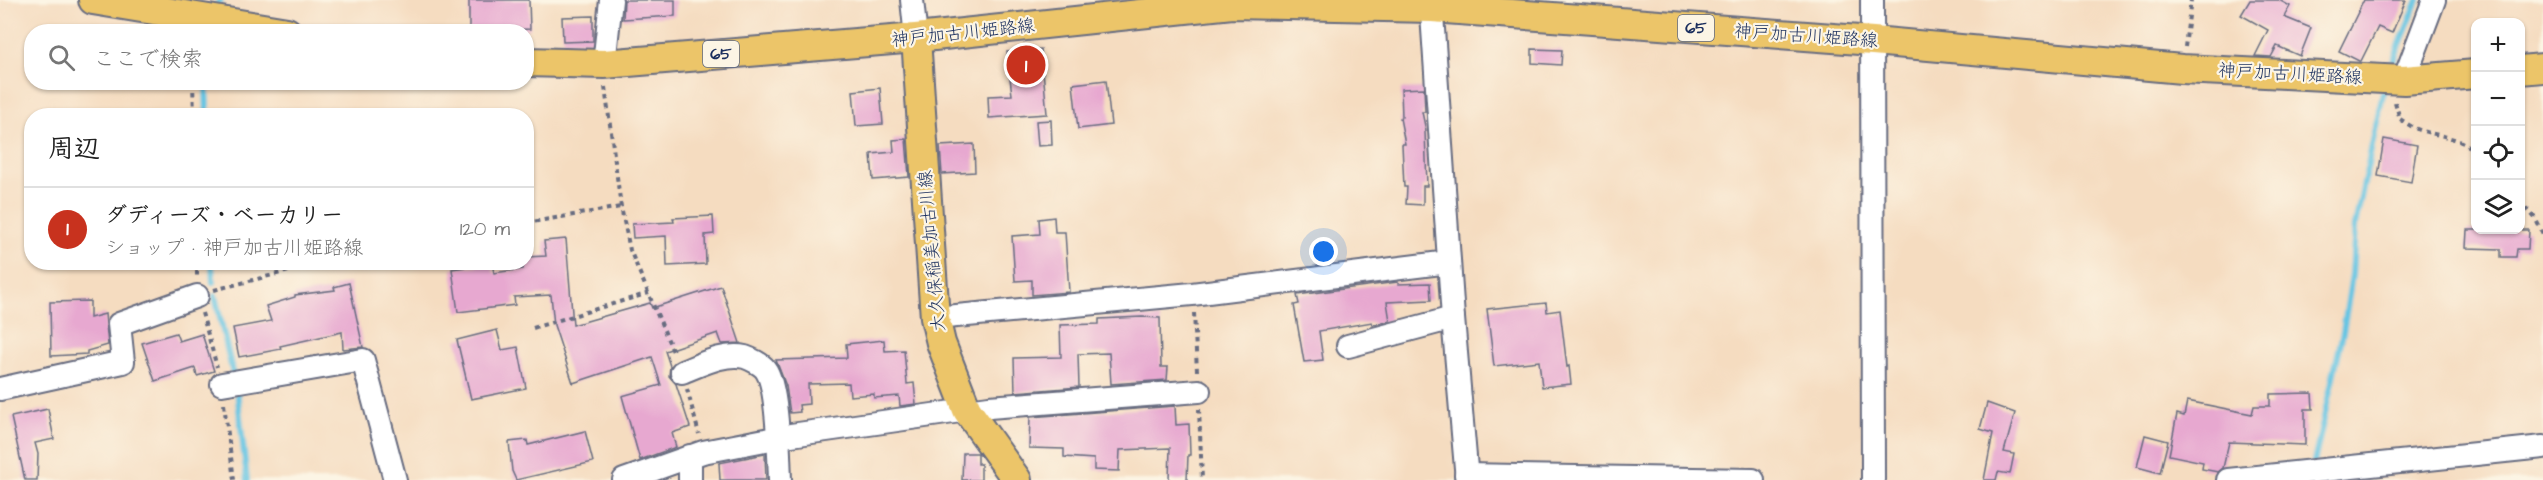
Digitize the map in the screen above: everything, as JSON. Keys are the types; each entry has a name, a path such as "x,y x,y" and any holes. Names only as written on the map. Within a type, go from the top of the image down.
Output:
{"main road":[{"path":"93,0 238,24"},
{"name":"神戸加古川姫路線","path":"534,62 604,64 916,38 1232,4 1431,4 2182,69 2404,81 2471,74"},
{"name":"大久保稲美加古川線","path":"916,38 935,318 941,343 967,410 1017,480"},
{"path":"2525,70 2543,68"}],"street":[{"path":"604,64 611,0"},
{"path":"912,0 916,38"},
{"path":"1872,0 1873,480"},
{"path":"2404,81 2434,0"},
{"path":"1431,4 1453,318 1467,477 1753,480"},
{"path":"935,318 1192,294 1449,262"},
{"path":"0,389 123,362 119,324 197,296"},
{"path":"1348,346 1453,318"},
{"path":"682,372 716,359 744,357 765,369 771,381 780,480"},
{"path":"222,384 363,360 395,480"},
{"path":"624,480 697,454 777,438 967,410 1199,391"},
{"path":"2228,480 2543,447"},
{"path":"690,480 697,454"}],"path":[{"path":"2182,69 2191,0"},
{"path":"604,64 605,90 621,207 630,250 682,372 697,454"},
{"path":"2404,81 2394,99 2400,118 2415,129 2446,135 2471,147"},
{"path":"193,90 194,108"},
{"path":"534,222 621,207"},
{"path":"2525,207 2535,218 2543,234"},
{"path":"224,288 293,270"},
{"path":"533,328 649,293"}],"building":[{"path":"469,0 529,0 530,24 469,24"},
{"path":"624,0 675,0 675,16 623,19"},
{"path":"2250,0 2279,0 2290,6 2284,17 2311,28 2300,56 2277,46 2271,57 2255,56 2268,30 2241,15"},
{"path":"2364,0 2406,0 2392,33 2378,27 2359,61 2339,51"},
{"path":"593,16 593,41 563,42 562,17"},
{"path":"1041,49 1047,114 989,118 988,96 1012,95 1007,52"},
{"path":"1532,49 1562,50 1561,65 1532,63"},
{"path":"1106,80 1111,125 1078,129 1073,84"},
{"path":"880,88 883,124 856,126 853,91"},
{"path":"1424,88 1425,112 1422,112 1426,131 1427,186 1423,186 1423,205 1406,204 1407,187 1404,187 1402,144 1405,144 1400,118 1402,117 1401,89"},
{"path":"1051,120 1052,145 1038,146 1036,121"},
{"path":"906,139 909,177 873,180 871,154 894,152 893,140"},
{"path":"2384,139 2417,145 2411,182 2378,176"},
{"path":"974,144 975,172 942,174 940,146"},
{"path":"713,216 714,234 705,235 706,264 667,266 666,236 633,238 632,224 674,222 673,218"},
{"path":"1054,217 1055,232 1065,232 1069,292 1032,295 1032,280 1015,281 1012,236 1040,234 1039,219"},
{"path":"2467,230 2471,230 2471,234 2525,234 2525,230 2529,230 2528,249 2517,249 2516,257 2501,257 2501,249 2466,248"},
{"path":"566,239 573,325 650,303 652,308 721,286 740,343 722,344 718,333 665,351 670,366 669,376 676,384 690,427 672,433 676,447 640,460 622,396 661,385 652,357 573,383 554,325 551,295 514,297 515,305 458,312 452,270 493,270 494,273 534,270 534,257 546,256 544,241"},
{"path":"1398,282 1398,284 1430,283 1431,300 1387,302 1390,321 1319,331 1323,360 1304,362 1294,305 1299,304 1297,295"},
{"path":"349,283 363,347 343,349 342,332 280,346 281,349 239,357 233,328 271,321 266,306 295,297 295,295 335,290 334,287"},
{"path":"90,301 90,318 105,314 108,345 87,351 87,354 51,356 50,302"},
{"path":"1546,303 1547,312 1560,310 1571,384 1542,387 1539,361 1494,366 1487,309"},
{"path":"1160,318 1161,367 1168,367 1167,380 1111,384 1109,353 1078,354 1079,387 1015,392 1014,358 1061,357 1060,325 1099,324 1099,319"},
{"path":"497,330 502,350 518,347 526,388 471,399 457,340"},
{"path":"176,333 179,341 202,334 214,371 197,376 195,368 155,381 142,343"},
{"path":"884,340 885,351 904,350 907,384 914,383 916,404 900,406 899,396 874,398 874,394 850,396 849,383 808,384 809,404 799,405 800,412 790,413 786,386 776,360 847,358 846,344"},
{"path":"2312,393 2313,409 2305,409 2305,445 2229,442 2223,468 2218,472 2202,469 2203,462 2169,455 2177,414 2184,416 2187,401 2252,414 2254,406 2270,406 2270,394"},
{"path":"1987,403 2015,413 2004,452 2014,454 2010,474 1998,472 1996,480 1984,480 1993,433 1980,429"},
{"path":"1175,406 1176,425 1189,424 1190,455 1188,455 1187,480 1169,480 1170,448 1120,450 1119,471 1094,470 1094,459 1064,457 1064,449 1029,448 1030,417"},
{"path":"48,409 54,439 35,443 38,454 37,480 25,480 11,417"},
{"path":"585,431 593,462 516,480 512,471 509,442 527,440 528,445"},
{"path":"2145,435 2168,441 2160,473 2137,467"},
{"path":"963,453 978,453 981,480 962,480"},
{"path":"765,454 766,480 720,480 719,463"}],"waterway":[{"path":"217,4 221,0"},
{"path":"2393,61 2418,0"},
{"path":"206,90 207,108"},
{"path":"2313,467 2343,332 2352,275 2355,226 2383,93"},
{"path":"212,270 213,282"},
{"path":"215,296 233,374"},
{"path":"237,390 247,480"}],"place":[{"name":"ダディーズ・ベーカリー","path":"1026,65"}]}
